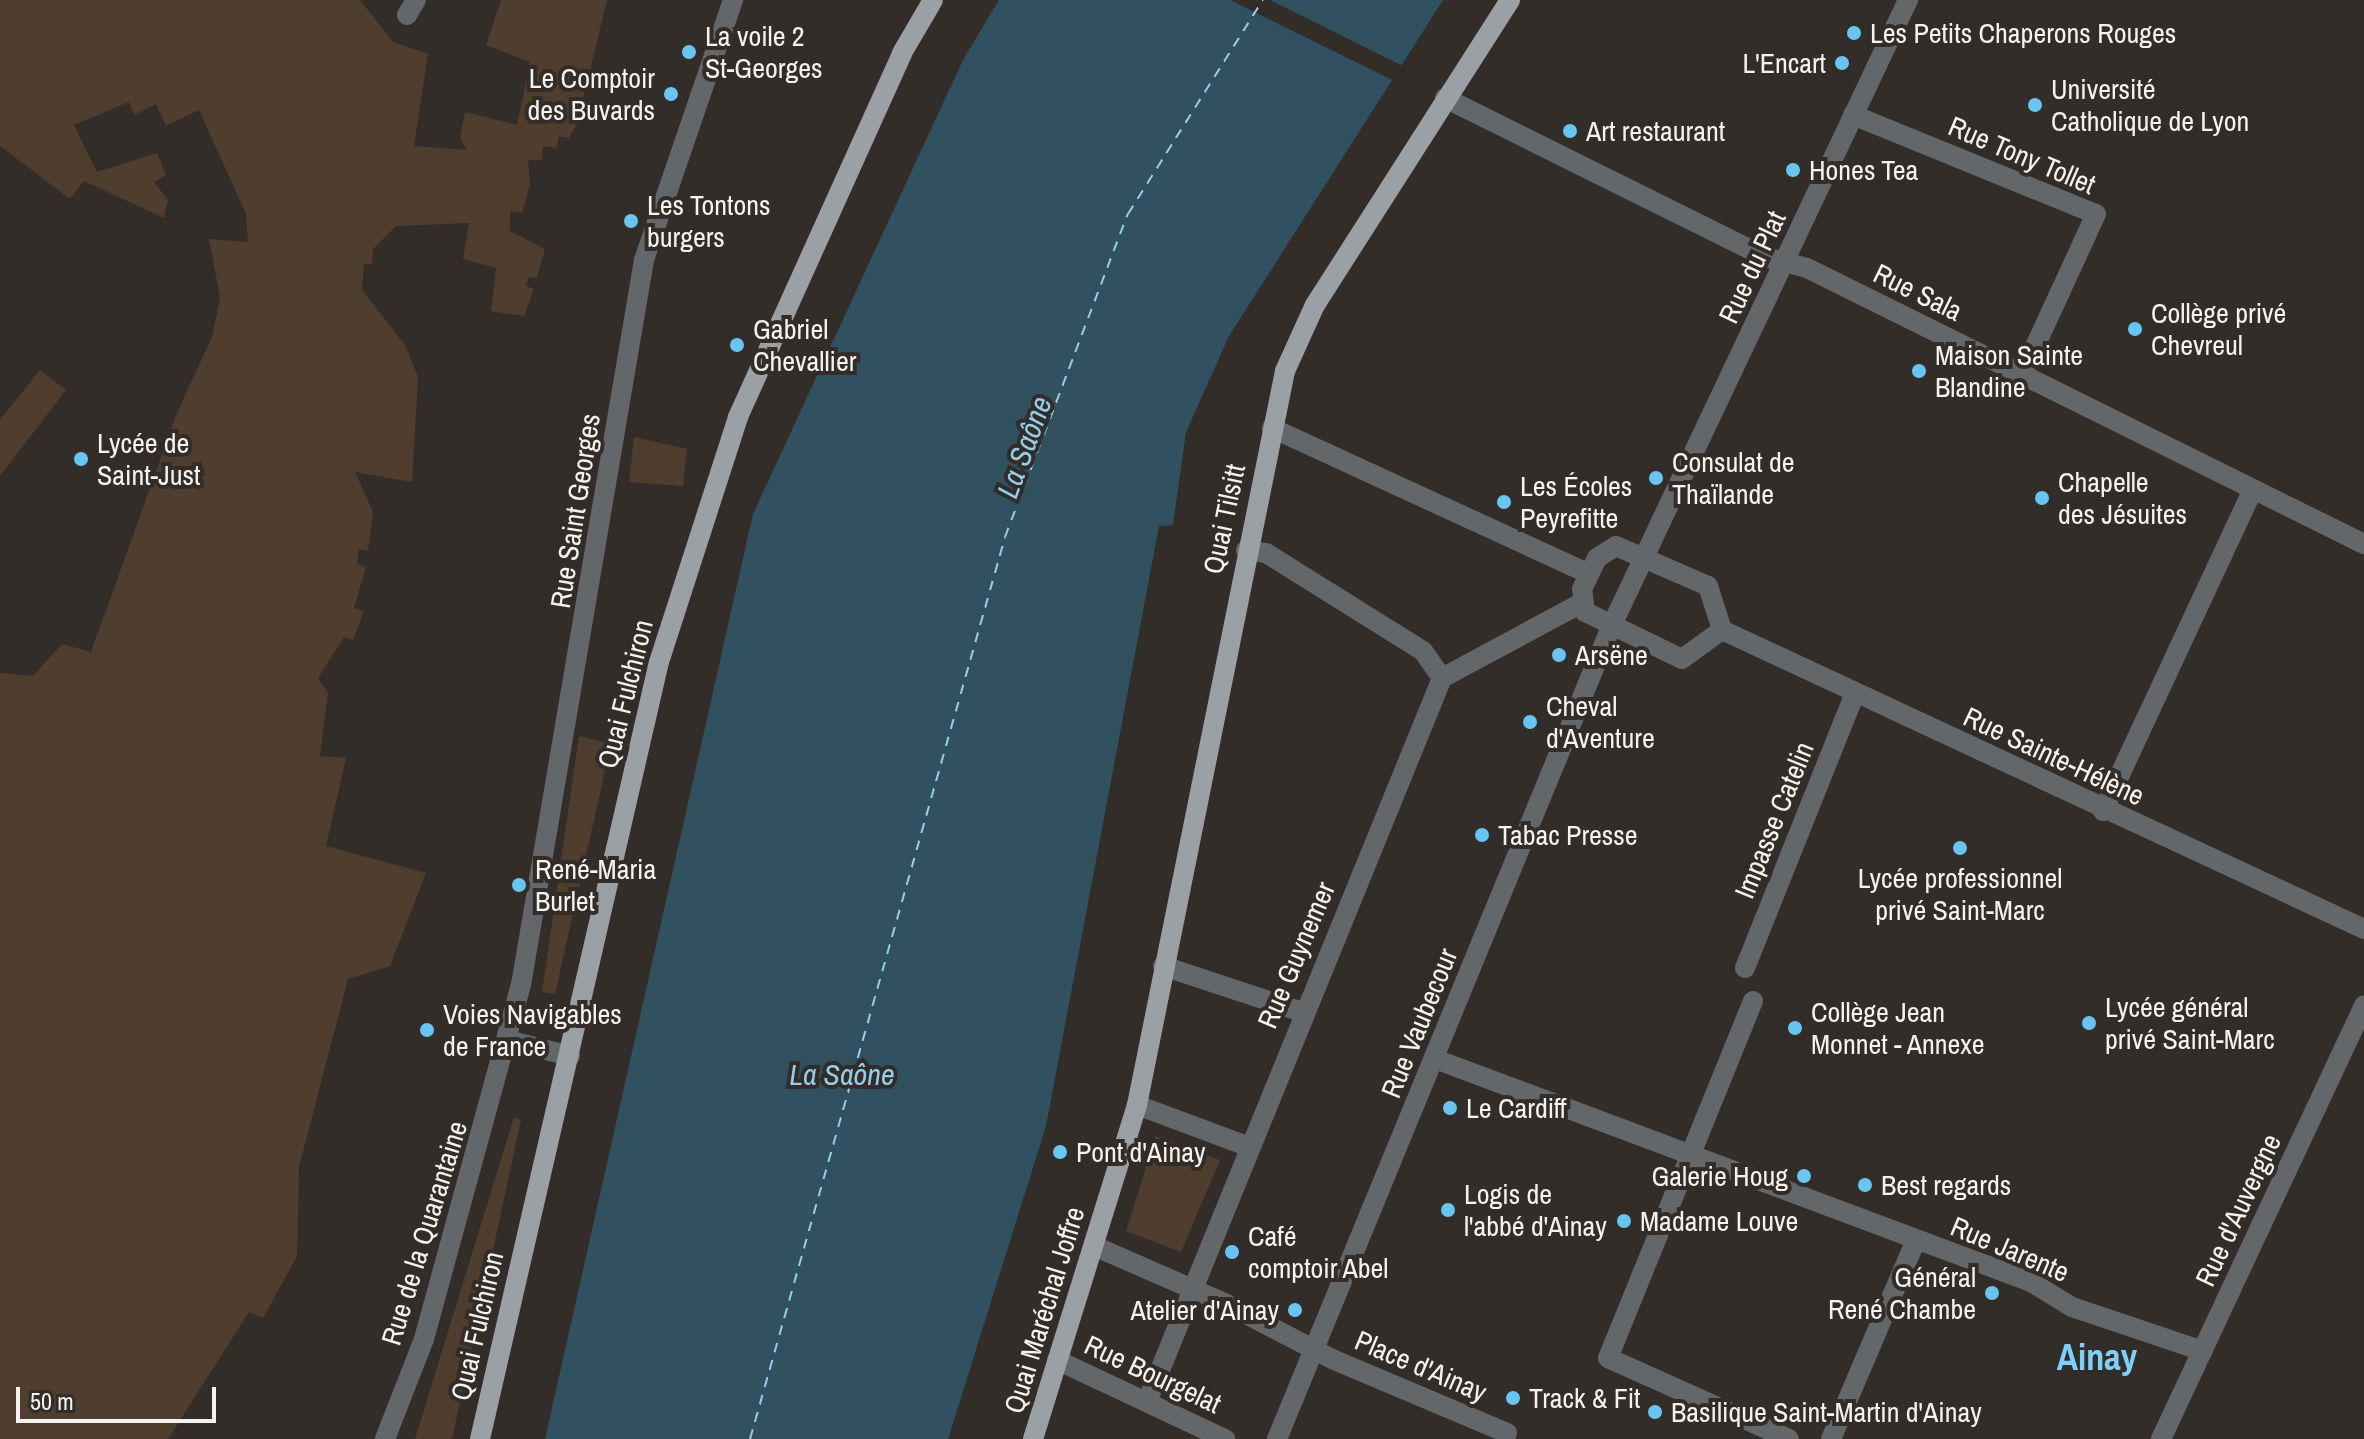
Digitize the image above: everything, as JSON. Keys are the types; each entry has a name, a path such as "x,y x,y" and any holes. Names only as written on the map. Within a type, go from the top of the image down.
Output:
{"main road":[{"name":"Quai Fulchiron","path":"480,1439 659,662 725,454 902,53 933,0"},
{"name":"Quai Tilsitt","path":"1137,1105 1246,550 1272,428 1295,341 1445,98 1510,0"},
{"name":"Quai Maréchal Joffre","path":"1033,1439 1137,1105"}],"street":[{"name":"Rue Saint Georges","path":"507,1040 537,908 644,260 733,0"},
{"name":"Rue du Plat","path":"1611,627 1647,557 1908,0"},
{"name":"Rue Sala","path":"1445,98 2022,375 2364,544"},
{"name":"Rue Tony Tollet","path":"1853,115 2096,214 2022,375"},
{"path":"1272,428 1589,574"},
{"path":"2103,811 2252,491"},
{"path":"1246,550 1266,553 1423,651 1442,678 1581,603 1589,574 1607,548 1647,557 1708,586 1722,630 1682,659 1611,627 1581,603"},
{"name":"Rue Vaubecour","path":"1277,1439 1611,627"},
{"name":"Rue Sainte-Hélène","path":"1722,630 2103,811 2364,929"},
{"name":"Rue Guynemer","path":"1147,1402 1247,1146 1442,678"},
{"name":"Impasse Catelin","path":"1745,968 1855,693"},
{"path":"1163,966 1302,1012"},
{"path":"1753,1001 1689,1154 1609,1361 1789,1439"},
{"name":"Rue d'Auvergne","path":"2161,1439 2364,1005"},
{"path":"507,1040 570,1056"},
{"name":"Rue de la Quarantaine","path":"385,1439 424,1339 507,1040"},
{"name":"Rue Jarente","path":"1435,1059 2031,1282 2072,1307 2203,1351"},
{"path":"1137,1105 1247,1146"},
{"path":"1831,1439 1916,1240"},
{"name":"Place d'Ainay","path":"1094,1246 1192,1288 1315,1349 1507,1433"},
{"name":"Rue Bourgelat","path":"1057,1360 1225,1439"}],"shaded area":[{"path":"0,0 360,0 393,42 428,54 414,146 467,150 460,138 465,112 517,125 530,62 486,45 501,0 607,0 577,124 569,138 559,136 556,148 543,146 542,160 528,160 530,184 522,213 510,211 510,231 545,249 537,278 529,277 526,286 534,289 524,316 491,311 496,268 463,259 469,223 396,226 373,249 372,264 364,264 362,290 405,345 418,377 412,482 355,472 373,512 368,551 359,549 357,564 366,567 354,608 364,611 353,640 344,637 318,678 328,693 320,756 346,758 326,846 426,873 390,966 348,979 299,1167 297,1256 263,1318 249,1312 168,1439 0,1439 0,673 33,676 62,644 91,652 177,413 212,337 220,298 209,239 248,242 246,214 199,110 166,126 156,104 134,115 129,102 74,125 97,172 157,153 166,175 154,182 168,200 164,218 84,181 70,199 0,146"},
{"path":"40,370 66,390 0,476 0,420"},
{"path":"634,437 687,449 683,486 629,482"},
{"path":"579,736 611,744 555,994 542,992"},
{"path":"514,1117 521,1120 452,1439 415,1439"},
{"path":"1156,1136 1220,1160 1181,1252 1126,1231"}],"water":[{"name":"La Saône","path":"999,0 1443,0 1229,336 1186,432 1173,525 1159,526 1046,1126 948,1439 545,1439 753,514 963,60"}],"pier":[{"path":"1230,0 1270,0 1405,67 1396,82"}],"ferry route":[{"path":"750,1439 1005,537 1128,214 1263,0"}],"place":[{"name":"Les Petits Chaperons Rouges","path":"1854,33"},
{"name":"La voile 2 St-Georges","path":"689,52"},
{"name":"L'Encart","path":"1842,63"},
{"name":"Le Comptoir des Buvards","path":"671,94"},
{"name":"Université Catholique de Lyon","path":"2035,105"},
{"name":"Art restaurant","path":"1570,131"},
{"name":"Hones Tea","path":"1793,170"},
{"name":"Les Tontons burgers","path":"631,221"},
{"name":"Collège privé Chevreul","path":"2135,329"},
{"name":"Gabriel Chevallier","path":"737,345"},
{"name":"Maison Sainte Blandine","path":"1919,371"},
{"name":"Lycée de Saint-Just","path":"81,459"},
{"name":"Consulat de Thaïlande","path":"1656,478"},
{"name":"Chapelle des Jésuites","path":"2042,498"},
{"name":"Les Écoles Peyrefitte","path":"1504,502"},
{"name":"Arsëne","path":"1559,655"},
{"name":"Cheval d'Aventure","path":"1530,722"},
{"name":"Tabac Presse","path":"1482,835"},
{"name":"Lycée professionnel privé Saint-Marc","path":"1960,848"},
{"name":"René-Maria Burlet","path":"519,885"},
{"name":"Lycée général privé Saint-Marc","path":"2089,1023"},
{"name":"Collège Jean Monnet - Annexe","path":"1795,1028"},
{"name":"Voies Navigables de France","path":"427,1030"},
{"name":"Le Cardiff","path":"1450,1108"},
{"name":"Pont d'Ainay","path":"1060,1152"},
{"name":"Galerie Houg","path":"1804,1176"},
{"name":"Best regards","path":"1865,1185"},
{"name":"Logis de l'abbé d'Ainay","path":"1448,1210"},
{"name":"Madame Louve","path":"1624,1221"},
{"name":"Café comptoir Abel","path":"1232,1252"},
{"name":"Général René Chambe","path":"1992,1293"},
{"name":"Atelier d'Ainay","path":"1295,1310"},
{"name":"Track & Fit","path":"1513,1398"},
{"name":"Basilique Saint-Martin d'Ainay","path":"1655,1412"}],"district":[{"name":"Ainay","path":"2097,1358"}]}
